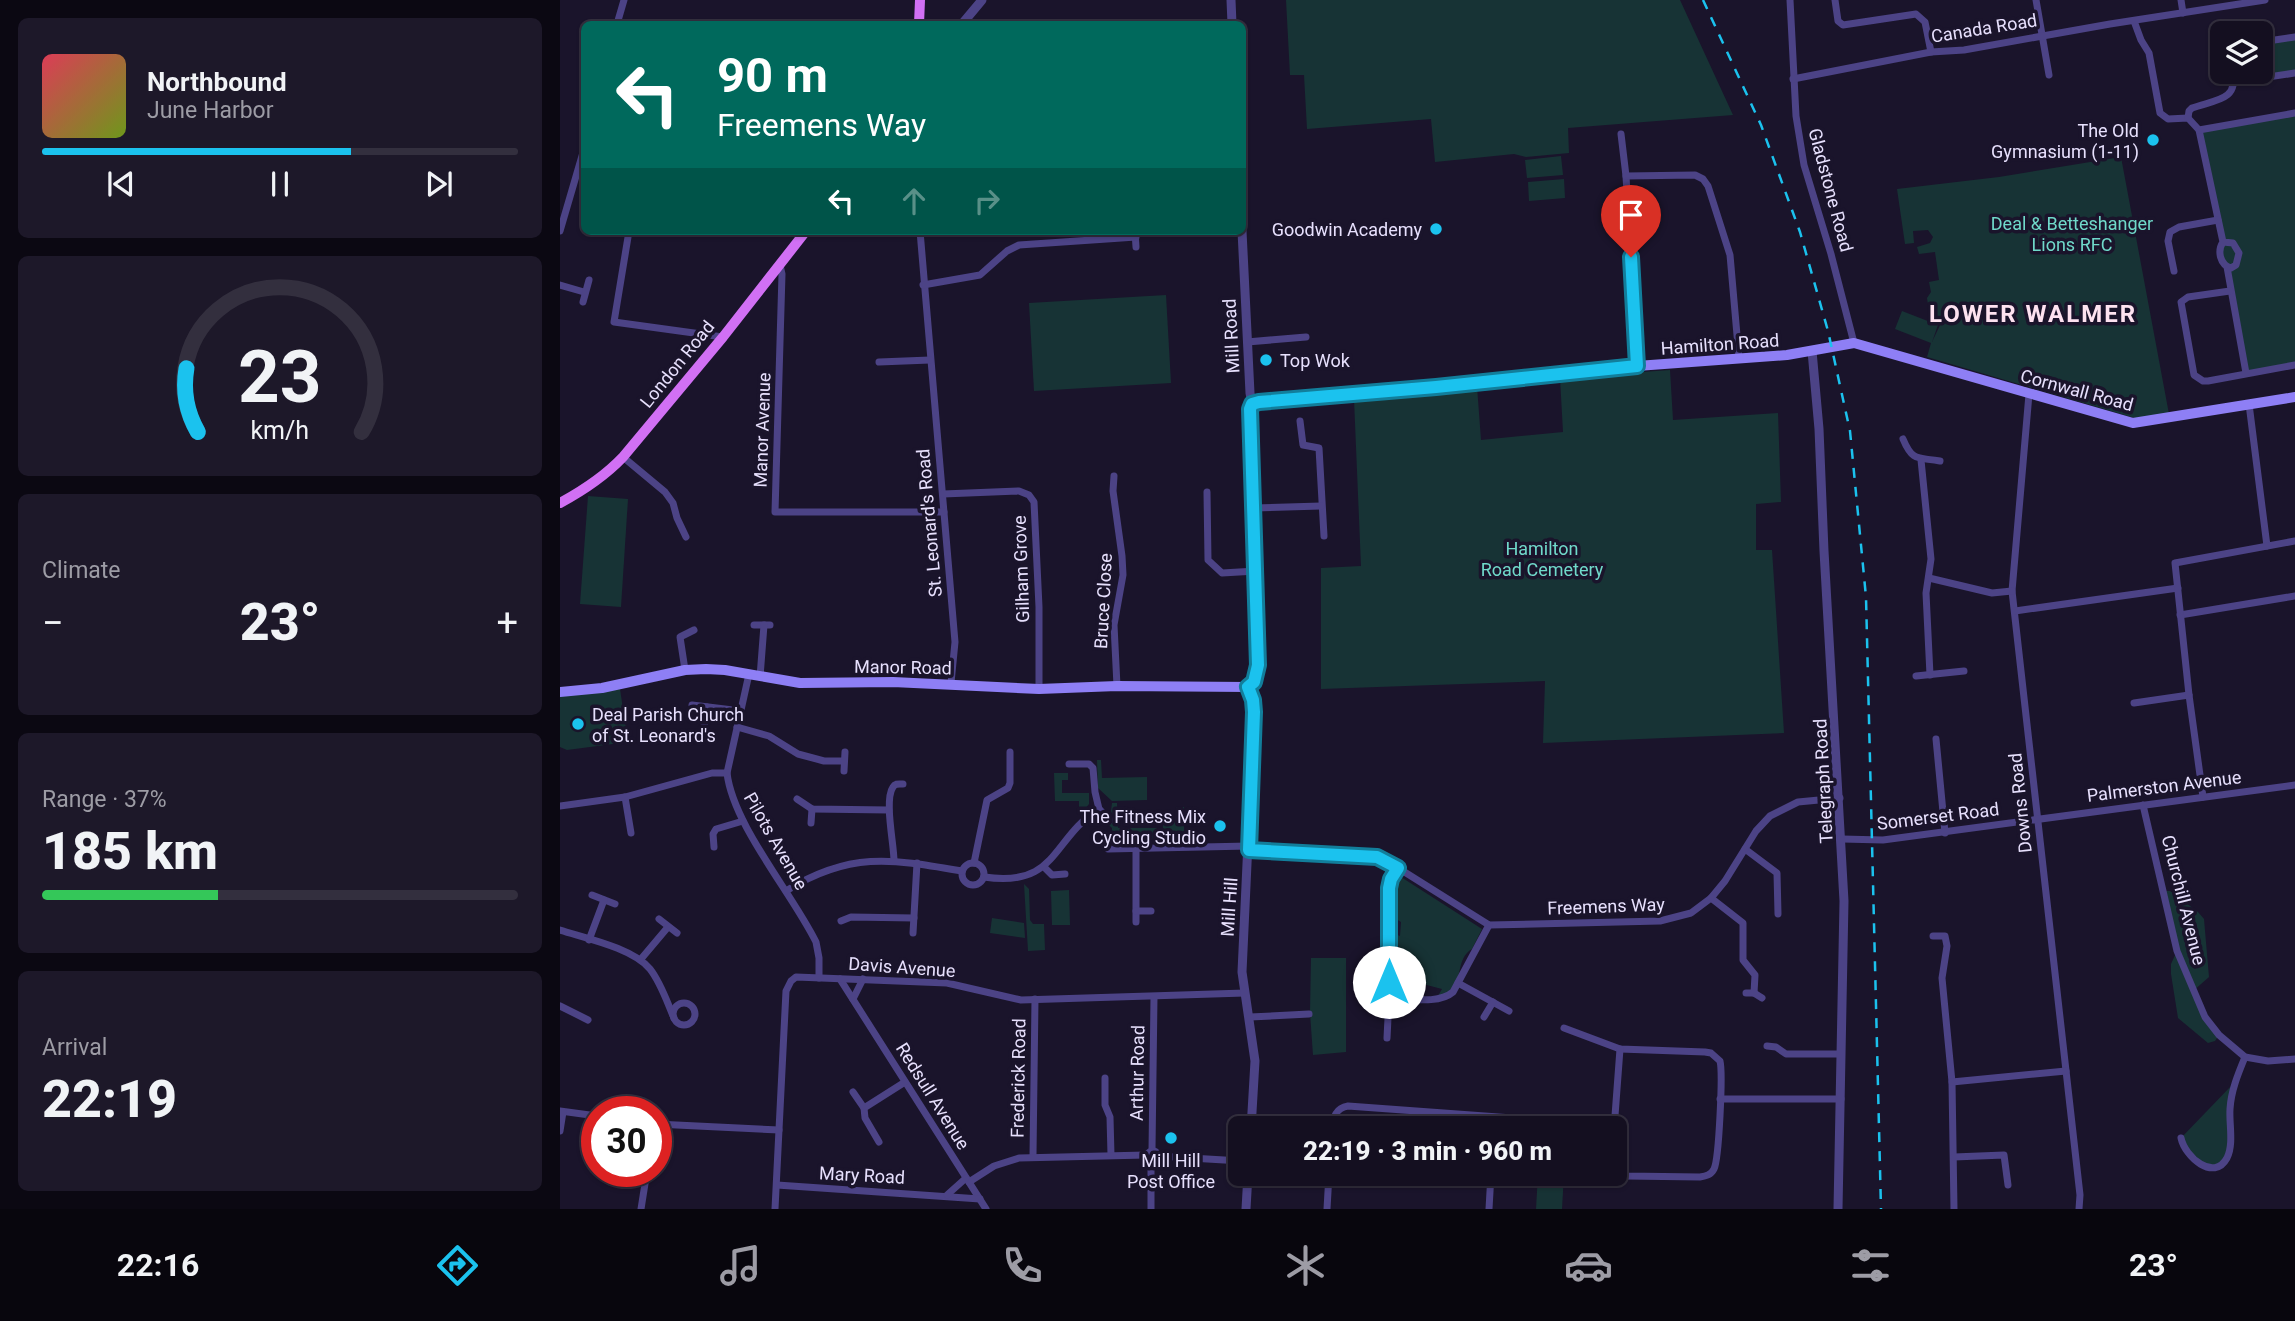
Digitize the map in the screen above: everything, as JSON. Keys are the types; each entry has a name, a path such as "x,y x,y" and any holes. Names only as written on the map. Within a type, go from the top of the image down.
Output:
{"main road":[{"path":"919,21 920,0"},
{"name":"London Road","path":"560,503 598,480 623,457 723,337 803,235"},
{"name":"Hamilton Road","path":"1252,404 1812,351 1854,343"},
{"name":"Cornwall Road","path":"1854,343 2133,423 2295,397"},
{"name":"Mill Road","path":"1248,687 1254,682 1258,665 1250,415 1252,404"},
{"name":"Manor Road","path":"560,692 613,687 685,670 725,670 800,683 951,683 1039,689 1117,686 1248,687"}],"street":[{"path":"618,21 624,0"},
{"path":"964,21 982,0"},
{"path":"1231,0 1232,21"},
{"name":"Gladstone Road","path":"1790,0 1796,116 1804,165 1854,343"},
{"path":"1835,0 1836,15 1843,25 1916,14 1926,22 1931,52"},
{"path":"2036,0 2049,75"},
{"path":"2180,0 2183,13"},
{"name":"Canada Road","path":"1793,79 1931,52 1964,50 2265,0"},
{"path":"2134,20 2149,53 2160,113 2168,119 2188,118"},
{"path":"2273,40 2295,37"},
{"path":"2273,76 2295,73"},
{"path":"2188,118 2192,108 2225,97 2233,90 2234,84"},
{"path":"2199,130 2295,113"},
{"path":"2188,118 2199,130 2223,242 2220,254 2227,267 2246,373"},
{"path":"1620,134 1626,176 1637,366"},
{"path":"560,231 581,159"},
{"path":"1626,176 1695,175 1703,178 1708,186 1730,255 1739,358"},
{"path":"2174,271 2168,241 2170,232 2218,220"},
{"path":"628,235 614,323 723,337"},
{"name":"St. Leonard's Road","path":"920,235 954,642 951,683"},
{"path":"923,285 979,275 1007,251 1019,245 1125,235"},
{"path":"1136,235 1136,247"},
{"name":"Mill Road","path":"1242,235 1252,404"},
{"path":"2223,242 2233,243 2239,253 2236,265 2227,267"},
{"name":"Manor Avenue","path":"780,265 782,274 775,512 944,512"},
{"path":"583,302 589,280"},
{"path":"560,285 584,292"},
{"path":"2230,291 2188,297 2180,302 2194,375 2203,381 2295,365"},
{"path":"1247,342 1306,337"},
{"name":"Telegraph Road","path":"1812,351 1819,429 1844,901 1838,1209"},
{"path":"879,362 930,360"},
{"name":"Downs Road","path":"2029,394 2012,590 2080,1195 2079,1209"},
{"path":"2249,404 2267,546"},
{"path":"1300,421 1303,445 1319,448 1324,536"},
{"path":"1903,439 1909,454 1921,460 1940,461"},
{"path":"623,457 665,492 673,503 687,537"},
{"path":"1921,460 1931,559 1926,593 1930,675"},
{"name":"Bruce Close","path":"1114,475 1113,491 1123,575 1114,625 1117,686"},
{"name":"Gilham Grove","path":"943,494 1019,491 1029,495 1034,502 1039,607 1039,689"},
{"path":"1207,492 1208,560 1222,573 1256,571"},
{"path":"1254,508 1321,506"},
{"path":"2203,797 2175,563 2295,541"},
{"path":"1929,578 1992,593 2012,590"},
{"path":"2015,611 2178,588"},
{"path":"2180,615 2295,596"},
{"path":"754,625 767,625 760,677"},
{"path":"685,670 677,637 694,630"},
{"path":"1916,676 1964,671"},
{"name":"Pilots Avenue","path":"749,674 727,773 732,797 743,821 816,942 819,978"},
{"name":"Mill Hill","path":"1248,687 1254,712 1242,952 1255,1061 1252,1116"},
{"path":"2134,704 2189,695"},
{"path":"692,705 741,711"},
{"path":"704,727 707,707"},
{"path":"737,727 769,736 798,754 824,761 844,761"},
{"path":"1936,739 1945,832"},
{"path":"844,771 845,752"},
{"path":"974,863 987,800 1008,788 1010,752"},
{"path":"1069,764 1088,764 1093,768 1099,808 1110,820"},
{"path":"560,806 625,797 712,773 727,773"},
{"path":"894,861 889,810 892,788 903,784"},
{"name":"Palmerston Avenue","path":"2037,818 2295,785"},
{"path":"625,797 631,833"},
{"name":"Freemens Way","path":"1489,925 1660,921 1691,913 1711,898 1760,826 1779,810 1798,802 1840,798"},
{"path":"797,799 812,809 889,810"},
{"name":"Churchill Avenue","path":"2143,805 2177,951 2195,997 2205,1017 2219,1035 2245,1057"},
{"path":"984,877 1011,878 1044,867 1084,818 1099,808"},
{"path":"811,823 812,809"},
{"name":"Somerset Road","path":"1842,839 1883,840 2037,818"},
{"path":"715,847 713,834 716,829 743,821"},
{"path":"1108,849 1171,849 1178,846 1249,848 1377,857 1489,925 1453,992 1444,998 1389,998"},
{"path":"1136,849 1136,922"},
{"path":"1745,849 1777,873 1778,914"},
{"path":"786,891 809,877 840,865 860,861 917,863 962,871"},
{"path":"913,933 917,863"},
{"path":"974,863 983,869 984,877 980,884 968,885 963,879 962,871 966,865 974,863"},
{"path":"1044,867 1052,875 1065,874"},
{"path":"1387,1038 1389,888 1398,868"},
{"path":"592,895 615,904"},
{"path":"1711,898 1743,923 1743,960 1755,975 1750,993 1762,998"},
{"path":"589,940 604,900"},
{"path":"1136,912 1151,911"},
{"path":"841,921 851,917 914,919"},
{"path":"659,919 677,933"},
{"path":"641,960 668,927"},
{"path":"560,930 641,960 655,976 666,1001 674,1018 682,1026 690,1024 695,1018 695,1011 690,1005 666,1001"},
{"path":"1933,936 1945,936 1947,946 1942,978 1952,1082 1954,1209"},
{"name":"Davis Avenue","path":"779,1130 786,991 796,977 947,983 1021,1000 1245,993"},
{"name":"Redsull Avenue","path":"840,979 986,1209"},
{"path":"853,999 863,979"},
{"path":"1458,984 1509,1011"},
{"name":"Arthur Road","path":"1151,1209 1154,997"},
{"name":"Frederick Road","path":"1033,1156 1035,999"},
{"path":"1484,1017 1493,1002"},
{"path":"674,1018 674,1010 679,1005"},
{"path":"560,1006 589,1020"},
{"path":"1250,1017 1309,1014"},
{"path":"1564,1028 1620,1049 1711,1053 1720,1061 1716,1164 1710,1173 1700,1178 1627,1175"},
{"path":"1767,1046 1776,1047 1786,1054 1841,1054"},
{"path":"1615,1116 1620,1049"},
{"path":"2181,1138 2187,1154 2197,1163 2209,1168 2219,1166 2229,1154 2230,1108 2234,1083 2245,1057 2268,1061 2295,1059"},
{"path":"1952,1082 2066,1071"},
{"path":"1105,1078 1111,1155"},
{"path":"864,1108 905,1082"},
{"path":"853,1091 864,1108 864,1118 879,1142"},
{"path":"1720,1099 1841,1099"},
{"path":"1335,1116 1343,1107 1348,1106 1470,1116"},
{"path":"560,1131 562,1112 581,1114"},
{"path":"672,1125 779,1130 775,1209"},
{"path":"946,1196 968,1180 1006,1161 1033,1156 1151,1155 1228,1160"},
{"path":"1954,1157 2004,1155 2008,1185"},
{"name":"Mary Road","path":"777,1185 980,1199"},
{"path":"1246,1209 1247,1186"},
{"path":"1327,1209 1328,1186"},
{"path":"1489,1209 1490,1186"},
{"path":"641,1209 644,1187"}],"green space":[{"path":"1286,0 1680,0 1733,115 1568,128 1569,153 1526,157 1514,154 1435,162 1431,119 1307,129 1304,75 1290,75"},
{"path":"2295,37 2295,73 2273,76 2273,40"},
{"path":"2295,113 2295,365 2246,373 2222,260 2199,130"},
{"path":"1561,156 1563,175 1527,178 1525,160"},
{"name":"Deal & Betteshanger Lions RFC","path":"2121,157 2169,414 2138,419 1927,357 1931,343 1895,329 1902,311 1938,325 1932,342 1941,323 1929,311 1927,298 1931,292 1929,282 1939,280 1935,252 1919,254 1917,247 1930,243 1933,237 1928,230 1913,231 1914,243 1905,244 1897,189 1999,177"},
{"path":"1564,179 1565,198 1529,201 1528,182"},
{"path":"1166,295 1171,383 1034,391 1029,303"},
{"name":"Hamilton Road Cemetery","path":"1670,370 1673,420 1778,413 1781,502 1756,504 1756,550 1772,550 1784,733 1543,743 1545,681 1321,689 1321,568 1361,566 1354,399 1477,386 1481,440 1563,432 1560,378"},
{"path":"588,496 628,499 621,607 580,604"},
{"path":"620,689 628,742 567,750 560,747 560,696"},
{"path":"1097,760 1101,760 1102,778 1147,777 1147,800 1112,801 1098,788"},
{"path":"1054,773 1068,773 1068,780 1062,780 1062,793 1089,793 1089,804 1083,811 1079,811 1079,801 1055,801"},
{"path":"1112,803 1117,803 1118,828 1163,828 1163,820 1176,819 1176,807 1184,807 1184,839 1169,842 1112,841 1112,828 1109,825 1115,820 1111,811"},
{"path":"1401,877 1482,929 1464,958 1457,981 1449,992 1444,994 1438,996 1442,989 1419,983 1411,996 1400,994 1393,989 1392,981 1397,982 1399,947 1394,945 1395,934 1400,936 1401,922 1391,916 1391,887 1394,881"},
{"path":"1024,884 1029,889 1030,920 1033,924 1044,924 1045,950 1028,951"},
{"path":"1069,890 1070,925 1052,925 1051,891"},
{"path":"2164,891 2170,891 2204,919 2209,977 2193,991 2219,1035 2215,1041 2208,1043 2178,1018 2171,974 2171,964 2177,951"},
{"path":"992,918 1024,923 1025,938 990,933"},
{"path":"1311,958 1346,958 1346,1052 1313,1055 1310,1013"},
{"path":"2234,1083 2229,1154 2219,1166 2197,1162 2181,1138"},
{"path":"1537,1186 1563,1186 1562,1209 1536,1209"}],"railway":[{"path":"1703,0 1761,125 1800,232 1828,331 1850,431 1866,597 1881,1209"}],"place":[{"name":"The Old Gymnasium (1-11)","path":"2153,140"},
{"name":"Goodwin Academy","path":"1436,229"},
{"name":"Top Wok","path":"1266,360"},
{"name":"Deal Parish Church of St. Leonard's","path":"578,724"},
{"name":"The Fitness Mix Cycling Studio","path":"1220,826"},
{"name":"Mill Hill Post Office","path":"1171,1138"}],"district":[{"name":"LOWER WALMER","path":"2033,314"}],"route":[{"path":"1389,982 1389,888 1398,868 1377,857 1249,850 1254,712 1248,687 1254,682 1258,665 1250,409 1252,404 1259,402 1637,366 1631,257"}]}
